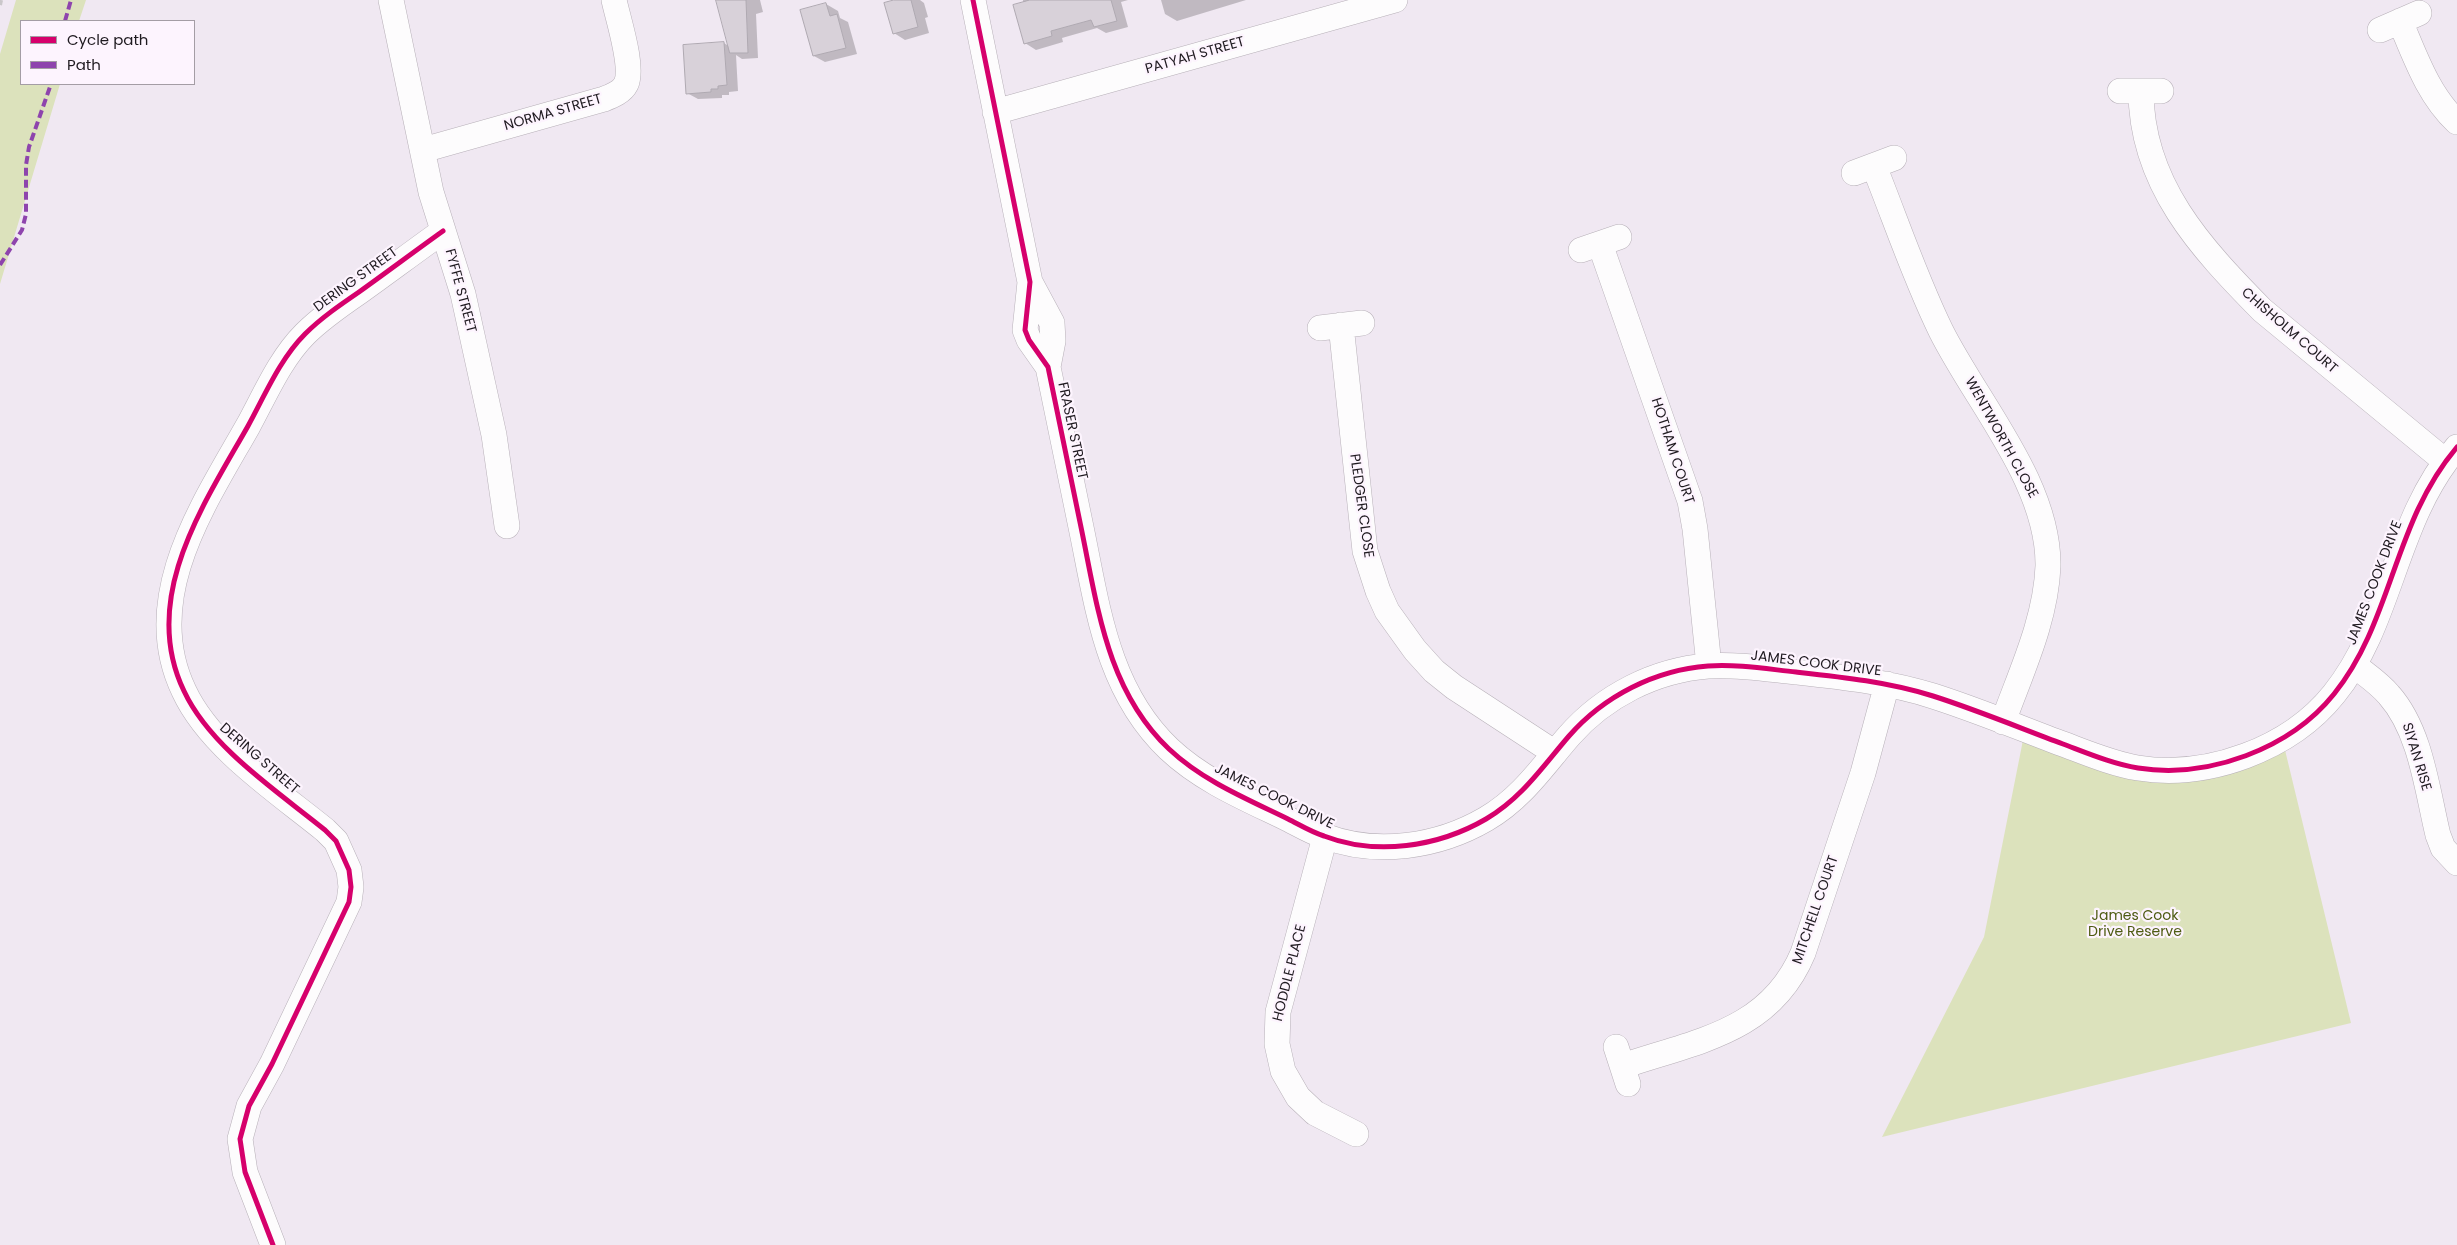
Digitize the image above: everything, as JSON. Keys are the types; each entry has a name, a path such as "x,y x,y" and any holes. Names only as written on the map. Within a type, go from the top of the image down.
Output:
{"street":[{"name":"FYFFE STREET","path":"392,0 431,192 463,294 492,426 507,526"},
{"name":"NORMA STREET","path":"423,150 604,99 620,91 625,85 628,70 614,0"},
{"name":"FRASER STREET","path":"972,0 1030,282 1025,330 1029,340 1048,367 1101,627 1118,676 1142,717"},
{"name":"PATYAH STREET","path":"995,112 1395,0"},
{"path":"2400,21 2426,81 2438,100 2457,122"},
{"name":"CHISHOLM COURT","path":"2141,91 2143,124 2153,164 2172,204 2185,224 2239,287 2262,310 2451,454"},
{"name":"WENTWORTH CLOSE","path":"1874,166 1938,325 2029,484 2040,513 2046,539 2048,565 2045,596 2039,624 2003,722"},
{"name":"DERING STREET","path":"273,1245 240,1154 242,1124 249,1106 272,1064 344,916 351,888 349,870 340,848 325,830 220,742 202,722 192,707 182,688 172,653 169,633 172,591 184,546 198,514 290,352 320,320 444,231"},
{"name":"HOTHAM COURT","path":"1600,243 1690,501 1695,529 1710,666"},
{"name":"PLEDGER CLOSE","path":"1341,325 1366,551 1378,591 1387,611 1415,650 1434,671 1454,687 1555,753"},
{"name":"JAMES COOK DRIVE","path":"1142,717 1173,753 1198,772 1224,788 1325,837 1378,846 1408,846 1435,841 1461,832 1505,807 1524,790 1573,731 1594,711 1617,695 1668,673 1710,666 1772,669 1887,684 1930,695 2100,758 2138,768 2174,770 2214,764 2254,752 2283,738 2309,719 2334,695 2354,665 2370,635 2408,529 2424,493 2451,454"},
{"name":"SIYAN RISE","path":"2354,665 2389,694 2404,716 2418,754 2438,835 2443,848 2457,863"},
{"name":"MITCHELL COURT","path":"1622,1066 1746,1022 1767,1006 1790,980 1803,953 1863,773 1887,684"},
{"name":"HODDLE PLACE","path":"1325,837 1278,1012 1277,1044 1283,1071 1298,1097 1314,1113 1356,1133"}],"green space":[{"path":"16,0 86,0 79,20 20,20 20,85 60,85 0,284 0,54"},
{"name":"James Cook Drive Reserve","path":"2023,740 2093,766 2285,750 2351,1023 1882,1137 1984,937"}],"building":[{"path":"716,0 746,0 748,53 730,53"},
{"path":"894,0 911,0 918,27 893,34 884,3"},
{"path":"1030,0 1111,0 1117,21 1094,27 1091,20 1051,31 1052,36 1024,44 1013,5"},
{"path":"826,3 830,16 837,14 846,48 813,56 800,10"},
{"path":"724,42 727,85 718,86 718,89 711,89 711,92 686,94 683,45"}],"railway":[{"path":"0,5 1,0"}],"marked path":[{"path":"65,20 71,0"},
{"path":"0,265 22,230 26,214 26,165 29,147 51,85"}],"cycle path":[{"path":"973,0 1030,282 1025,330 1029,340 1048,367 1100,620 1119,675 1132,702 1148,726 1169,749 1196,771 1241,796 1324,836 1365,846 1406,846 1427,842 1467,829 1499,811 1531,781 1583,722 1614,697 1650,679 1669,673 1708,666 1763,668 1848,678 1900,687 1966,707 2100,758 2138,768 2192,769 2246,756 2295,730 2316,713 2334,694 2354,666 2382,604 2419,507 2436,476 2457,447"},
{"path":"273,1245 245,1172 240,1139 249,1106 272,1064 349,902 351,887 349,870 336,841 325,830 246,767 210,731 196,711 184,691 172,656 169,621 173,587 183,553 213,487 274,378 296,344 324,317 443,231"}]}
